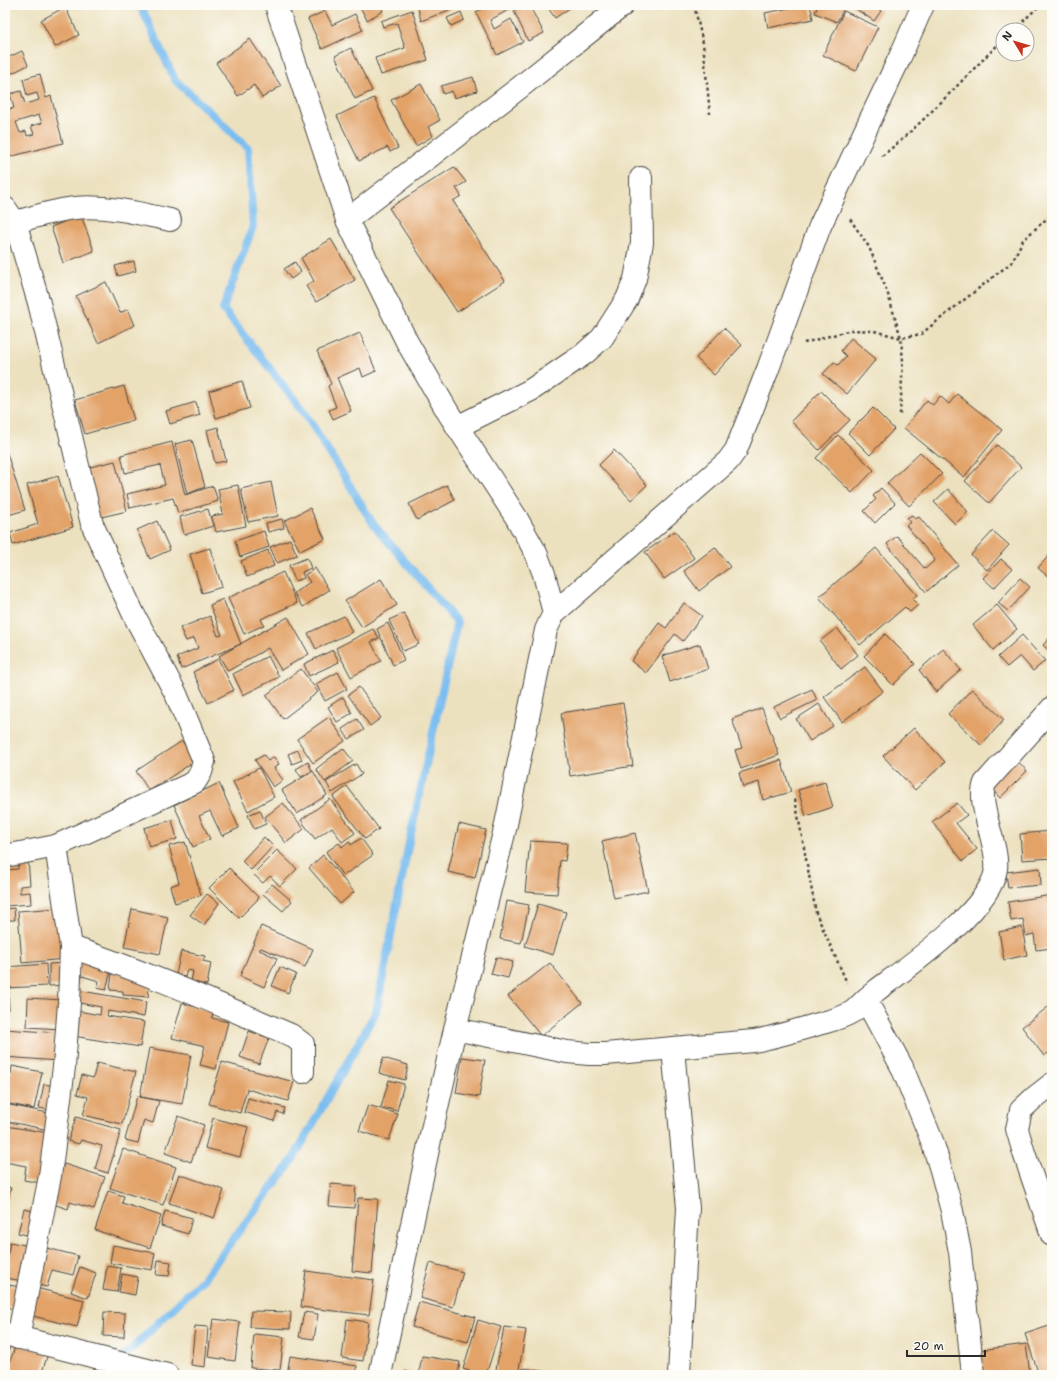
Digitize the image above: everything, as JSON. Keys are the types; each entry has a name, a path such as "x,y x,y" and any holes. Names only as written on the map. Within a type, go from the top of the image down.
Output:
{"street":[{"path":"276,5 347,220 407,342 458,427 516,517 536,553 544,574 554,613"},
{"path":"347,220 624,5"},
{"path":"380,1375 455,1029 505,829 546,630 554,613 728,461 736,450 808,257 833,196 900,57 923,5"},
{"path":"458,427 531,390 584,354 602,338 615,320 627,299 635,279 642,244 641,178"},
{"path":"5,856 56,846 195,782 201,772 204,761 176,694 134,615 92,524 39,303 10,215 83,208 132,211 170,220"},
{"path":"455,1029 546,1048 589,1054 673,1049 754,1041 776,1037 838,1019 853,1012 939,942 972,912 984,896 993,881 996,868 995,853 984,804 985,783 1052,708"},
{"path":"56,846 71,947 64,1067 50,1176 12,1336 167,1375"},
{"path":"71,947 161,980 291,1035 303,1044 304,1072"},
{"path":"862,1004 902,1067 932,1141 941,1170 952,1211 960,1252 972,1375"},
{"path":"673,1049 688,1208 679,1375"},
{"path":"1052,1084 1034,1098 1022,1110 1017,1129 1052,1235"}],"path":[{"path":"694,5 702,43 710,114"},
{"path":"1022,22 1040,5"},
{"path":"877,159 912,130 995,48"},
{"path":"833,196 869,247 888,291 901,338 903,360 900,415"},
{"path":"774,350 851,330 874,331 901,338 921,334 1012,262 1023,240 1052,214"},
{"path":"795,799 816,913 862,1004"}],"building":[{"path":"359,5 380,5 383,11 367,20"},
{"path":"425,5 462,5 421,21 418,8"},
{"path":"490,5 513,5 514,7 490,20 494,29 511,19 523,42 497,55 476,12"},
{"path":"524,5 529,5 544,33 528,41 514,11"},
{"path":"546,5 574,5 555,18"},
{"path":"810,5 813,19 768,28 765,13"},
{"path":"818,5 845,6 837,22 815,13"},
{"path":"850,5 872,5 881,11 874,21"},
{"path":"65,7 79,35 55,47 41,20"},
{"path":"412,10 428,60 381,75 375,58 405,48 397,23 383,27 381,21"},
{"path":"325,11 332,25 355,14 363,30 322,49 308,19"},
{"path":"844,11 878,27 856,71 823,55"},
{"path":"461,12 464,20 451,26 447,18"},
{"path":"250,39 281,86 262,98 254,85 238,96 216,63"},
{"path":"351,48 372,91 355,99 335,56"},
{"path":"22,51 28,65 5,77 5,59"},
{"path":"40,74 46,98 51,96 63,143 5,158 5,110 14,108 10,94 21,91 25,104 39,100 37,93 27,96 23,79","holes":["39,115 42,123 31,126 34,134 27,136 26,131 20,133 16,122"]},
{"path":"473,77 477,91 454,98 452,91 443,94 441,86"},
{"path":"421,84 440,120 428,127 433,136 416,146 391,100"},
{"path":"374,98 398,148 390,152 388,147 359,161 337,116"},
{"path":"454,167 466,182 456,188 461,196 453,201 505,281 457,312 389,208"},
{"path":"81,215 94,251 63,263 51,227"},
{"path":"331,239 355,280 316,302 306,286 314,281 301,258"},
{"path":"134,261 136,271 118,276 115,266"},
{"path":"295,262 301,272 291,279 284,269"},
{"path":"106,282 120,313 128,309 135,325 98,343 76,296"},
{"path":"724,328 742,345 714,375 696,358"},
{"path":"360,333 376,371 363,377 360,368 337,378 351,411 333,419 329,410 336,407 328,386 331,384 317,351"},
{"path":"851,338 876,359 847,394 823,374 834,362 838,365 846,356 841,351"},
{"path":"242,381 250,408 216,418 209,391"},
{"path":"124,386 134,420 85,434 75,400"},
{"path":"821,391 850,420 819,450 791,421"},
{"path":"957,394 1002,430 964,477 904,428 927,400 933,405 940,396 949,404"},
{"path":"196,402 200,415 170,424 166,411"},
{"path":"873,408 894,429 870,455 848,433"},
{"path":"218,427 226,461 215,463 207,430"},
{"path":"838,435 874,470 852,493 816,458"},
{"path":"192,440 205,487 187,494 175,444"},
{"path":"172,442 185,495 213,486 218,501 178,513 173,498 130,508 127,494 165,485 160,465 125,473 121,455"},
{"path":"997,445 1021,467 989,503 965,481"},
{"path":"5,447 25,510 5,516"},
{"path":"614,450 647,485 631,500 599,465"},
{"path":"920,452 942,474 909,506 887,483"},
{"path":"115,461 127,511 97,518 86,468"},
{"path":"58,476 73,527 13,545 10,533 38,524 27,485"},
{"path":"271,482 278,516 248,522 241,489"},
{"path":"238,485 246,526 216,532 212,516 223,514 218,489"},
{"path":"447,485 455,500 417,520 409,504"},
{"path":"881,488 895,503 875,523 864,511 876,499 873,496"},
{"path":"948,489 968,512 955,524 934,502"},
{"path":"310,508 325,539 300,551 284,521"},
{"path":"208,509 213,526 184,535 180,517"},
{"path":"912,515 915,519 919,517 958,565 926,592 887,544 897,536 925,569 935,560 906,525 911,522 907,518"},
{"path":"282,519 284,528 268,532 266,523"},
{"path":"157,521 170,550 150,559 137,530"},
{"path":"264,531 269,547 240,557 235,541"},
{"path":"675,531 694,558 664,579 645,552"},
{"path":"993,531 1009,545 987,570 971,555"},
{"path":"290,539 297,555 277,563 270,547"},
{"path":"715,547 730,567 699,591 684,571"},
{"path":"210,548 222,587 202,593 190,554"},
{"path":"876,548 917,595 912,599 918,605 910,612 905,607 860,645 819,597"},
{"path":"268,550 274,566 247,577 241,561"},
{"path":"1052,552 1052,580 1038,568"},
{"path":"307,558 311,568 302,572 304,578 295,581 289,565"},
{"path":"1001,559 1012,569 994,588 983,578"},
{"path":"315,568 329,590 303,607 294,593 310,582 305,575"},
{"path":"283,572 297,603 261,619 264,625 244,634 228,598"},
{"path":"1020,578 1030,587 1008,611 998,603"},
{"path":"381,579 397,605 362,627 345,601"},
{"path":"223,599 241,644 181,669 177,657 198,648 194,638 186,641 180,628 210,616 218,636 222,635 210,605"},
{"path":"684,603 702,616 683,641 675,634 646,673 631,661 659,623 666,628"},
{"path":"997,605 1017,629 993,650 973,625"},
{"path":"404,613 419,644 403,651 389,620"},
{"path":"344,616 352,632 316,649 308,633"},
{"path":"288,617 309,654 281,670 268,648 228,671 219,656"},
{"path":"388,623 404,660 393,665 377,629"},
{"path":"837,628 858,655 841,669 820,641"},
{"path":"373,629 379,638 371,642 381,661 351,677 336,648"},
{"path":"885,634 915,664 893,685 864,656"},
{"path":"1022,635 1045,661 1033,671 1020,656 1007,667 998,657"},
{"path":"1052,635 1052,653 1043,645"},
{"path":"700,644 708,669 670,682 662,656"},
{"path":"943,649 961,670 936,692 919,670"},
{"path":"333,650 339,662 309,676 304,664"},
{"path":"268,656 279,677 243,695 233,674"},
{"path":"218,659 234,690 208,703 193,672"},
{"path":"865,667 883,691 842,722 824,697"},
{"path":"301,669 318,692 283,719 266,695"},
{"path":"338,672 347,689 325,701 316,684"},
{"path":"359,687 381,718 370,726 348,695"},
{"path":"812,689 817,700 780,718 774,707"},
{"path":"972,689 1004,720 981,745 948,714"},
{"path":"343,697 352,713 337,722 328,707"},
{"path":"623,703 633,766 570,776 561,713"},
{"path":"819,704 833,726 810,741 796,719"},
{"path":"762,708 779,755 741,769 735,750 742,748 732,719"},
{"path":"329,717 345,741 313,763 297,739"},
{"path":"357,719 364,730 349,739 342,729"},
{"path":"914,728 945,762 915,790 883,756"},
{"path":"182,741 195,761 149,791 136,771"},
{"path":"343,748 353,761 325,782 316,769"},
{"path":"298,750 302,760 292,764 288,754"},
{"path":"264,755 268,761 274,757 279,764 274,768 283,780 273,787 255,760"},
{"path":"1015,758 1027,771 1000,798 988,785"},
{"path":"781,760 791,792 763,800 759,782 743,787 739,773"},
{"path":"308,762 312,771 301,777 296,769"},
{"path":"356,764 362,774 332,793 326,782"},
{"path":"259,768 274,797 248,811 233,782"},
{"path":"313,771 327,795 297,814 282,790"},
{"path":"825,782 833,807 806,816 798,790"},
{"path":"219,783 239,828 222,836 210,811 199,816 210,839 193,847 174,805"},
{"path":"347,786 379,829 365,839 333,797"},
{"path":"330,799 355,833 342,842 332,827 315,839 301,820"},
{"path":"283,803 304,829 286,843 265,817"},
{"path":"957,803 967,815 956,823 977,849 963,861 932,822"},
{"path":"260,810 266,824 254,829 248,815"},
{"path":"172,820 177,839 149,847 144,828"},
{"path":"459,824 486,830 475,878 448,872"},
{"path":"1051,831 1052,858 1022,860 1020,834"},
{"path":"635,833 648,891 614,898 602,841"},
{"path":"264,837 273,846 251,870 242,861"},
{"path":"361,838 373,855 343,876 326,852 339,843 342,847 349,841 351,845"},
{"path":"530,841 567,843 565,861 560,860 557,894 525,892"},
{"path":"185,842 201,895 175,903 170,886 179,883 169,846"},
{"path":"277,850 297,869 280,886 270,876 263,883 253,874"},
{"path":"323,855 354,892 340,904 309,868"},
{"path":"28,860 30,885 20,886 20,893 30,892 31,904 5,906 5,870 18,869 18,861"},
{"path":"229,868 259,898 239,918 209,888"},
{"path":"1040,868 1041,885 1008,888 1006,872"},
{"path":"272,884 292,901 283,911 263,894"},
{"path":"207,894 219,903 204,925 190,915"},
{"path":"1052,895 1052,948 1036,950 1034,934 1026,936 1023,919 1011,921 1008,902"},
{"path":"507,901 529,905 521,943 500,939"},
{"path":"538,904 566,912 553,955 525,946"},
{"path":"14,908 15,920 5,920 5,909"},
{"path":"58,908 66,959 22,963 18,911"},
{"path":"132,909 168,917 160,954 124,947"},
{"path":"261,926 313,949 305,967 261,948 259,950 277,958 264,987 240,976"},
{"path":"1022,927 1027,955 1004,960 999,932"},
{"path":"181,951 205,956 203,961 211,963 207,985 191,982 193,971 187,970 185,977 176,975"},
{"path":"496,957 513,962 508,978 491,974"},
{"path":"78,961 111,970 106,990 97,988 99,981 82,976 80,987"},
{"path":"64,963 65,985 49,986 49,964"},
{"path":"550,963 582,1003 541,1036 508,996"},
{"path":"46,964 47,986 5,988 5,967"},
{"path":"280,967 296,974 288,993 272,986"},
{"path":"112,973 150,977 148,997 123,995 123,991 110,990"},
{"path":"76,990 146,1002 144,1017 108,1011 107,1016 144,1022 140,1047 73,1036 78,1011 100,1015 101,1007 74,1002"},
{"path":"8,991 9,1009 5,1009 5,992"},
{"path":"28,998 63,1000 61,1029 27,1027"},
{"path":"182,1003 213,1012 212,1018 228,1022 216,1069 200,1065 205,1046 172,1038"},
{"path":"1052,1004 1052,1053 1051,1051 1044,1056 1022,1027"},
{"path":"5,1029 60,1033 58,1061 5,1057"},
{"path":"249,1031 269,1038 259,1064 240,1057"},
{"path":"149,1048 191,1055 182,1104 140,1097"},
{"path":"462,1057 485,1060 479,1097 456,1093"},
{"path":"383,1058 408,1065 405,1080 379,1073"},
{"path":"222,1062 294,1082 288,1101 247,1089 240,1113 209,1104"},
{"path":"97,1063 136,1072 122,1124 83,1115 88,1097 77,1094 82,1075 93,1078"},
{"path":"12,1066 42,1072 34,1109 5,1103 5,1073 11,1074"},
{"path":"389,1080 404,1084 397,1111 381,1107"},
{"path":"44,1084 59,1087 54,1111 39,1108"},
{"path":"137,1096 159,1101 153,1123 144,1120 138,1143 125,1140"},
{"path":"248,1098 285,1108 283,1114 277,1112 274,1121 244,1112"},
{"path":"5,1104 53,1114 49,1130 5,1121"},
{"path":"368,1105 398,1114 389,1140 359,1131"},
{"path":"178,1116 204,1125 191,1162 165,1153"},
{"path":"76,1117 121,1130 108,1173 95,1169 102,1146 81,1140 79,1144 68,1141"},
{"path":"213,1118 248,1127 240,1157 205,1148"},
{"path":"6,1126 49,1133 41,1183 24,1180 26,1166 5,1162"},
{"path":"123,1149 176,1167 163,1205 110,1188"},
{"path":"64,1164 105,1177 94,1209 70,1202 68,1209 50,1203"},
{"path":"179,1174 224,1190 214,1218 169,1203"},
{"path":"331,1184 356,1186 354,1208 329,1206"},
{"path":"5,1186 11,1188 5,1208"},
{"path":"108,1191 124,1196 122,1203 161,1216 150,1248 95,1230"},
{"path":"358,1198 378,1199 372,1273 352,1271"},
{"path":"24,1209 41,1213 35,1237 18,1233"},
{"path":"165,1211 192,1218 188,1234 161,1226"},
{"path":"10,1242 30,1246 24,1281 5,1278 5,1269"},
{"path":"113,1245 155,1253 152,1270 110,1263"},
{"path":"43,1247 78,1256 73,1275 52,1270 47,1287 33,1284"},
{"path":"158,1260 171,1262 169,1276 156,1275"},
{"path":"430,1263 463,1272 453,1307 420,1298"},
{"path":"107,1266 121,1268 117,1292 103,1290"},
{"path":"80,1267 96,1273 88,1298 71,1292"},
{"path":"306,1271 374,1280 369,1315 301,1307"},
{"path":"122,1274 138,1277 135,1295 119,1292"},
{"path":"5,1284 24,1288 19,1310 5,1307"},
{"path":"36,1288 84,1300 77,1327 29,1315"},
{"path":"419,1302 475,1317 468,1342 412,1327"},
{"path":"251,1311 291,1312 290,1329 250,1327"},
{"path":"104,1312 125,1313 124,1337 103,1336"},
{"path":"304,1312 318,1314 314,1339 299,1337"},
{"path":"213,1319 240,1322 235,1361 208,1357"},
{"path":"347,1319 368,1322 363,1361 342,1358"},
{"path":"478,1320 501,1327 486,1375 463,1369"},
{"path":"1052,1325 1052,1375 1039,1375 1025,1334"},
{"path":"195,1326 208,1327 205,1367 191,1365"},
{"path":"504,1327 526,1330 518,1375 495,1375"},
{"path":"254,1334 284,1337 280,1370 251,1368"},
{"path":"16,1344 48,1354 41,1375 27,1373 26,1375 22,1375 7,1370"},
{"path":"1026,1344 1030,1375 983,1375 980,1350"},
{"path":"5,1345 10,1347 5,1360"},
{"path":"290,1356 357,1366 356,1375 287,1375"},
{"path":"422,1356 460,1362 458,1375 428,1375 419,1373"},
{"path":"523,1368 560,1374 560,1375 522,1375"},
{"path":"405,1371 416,1375 404,1375"}],"waterway":[{"path":"105,1375 203,1279 292,1161 376,1012 408,847 457,622 374,525 305,413 223,309 253,226 248,148 175,80 140,5"}]}
